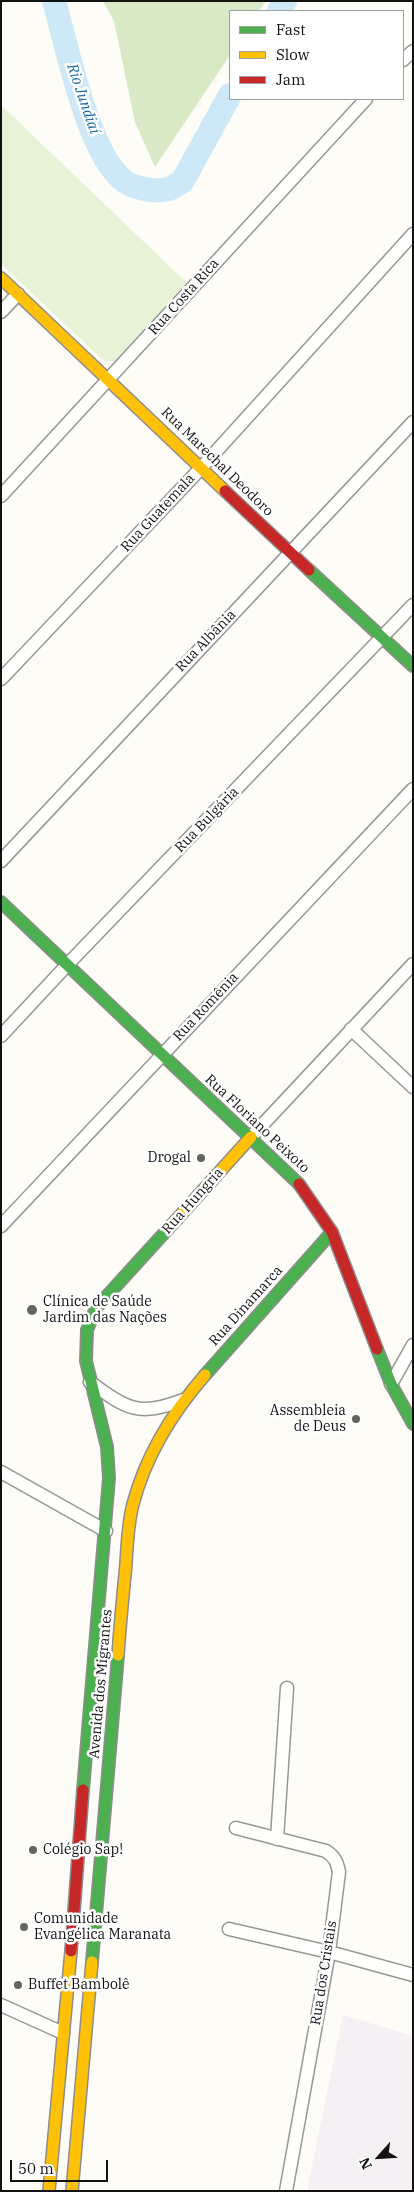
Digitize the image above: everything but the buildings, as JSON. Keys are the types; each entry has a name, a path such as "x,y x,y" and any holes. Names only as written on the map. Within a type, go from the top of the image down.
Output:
{"street":[{"name":"Rua Costa Rica","path":"1,496 109,381 365,100"},
{"name":"Rua Guatemala","path":"1,679 202,467 413,234"},
{"name":"Rua Marechal Deodoro","path":"1,278 202,467 290,553 413,666"},
{"path":"1,312 18,294"},
{"name":"Rua Albânia","path":"1,861 413,422"},
{"name":"Rua Bulgária","path":"1,1036 413,605"},
{"name":"Rua Romênia","path":"1,1226 413,789"},
{"name":"Rua Floriano Peixoto","path":"1,902 161,1055 297,1181 314,1203 332,1232 391,1384 413,1424"},
{"name":"Rua Hungria","path":"90,1382 85,1334 88,1322 96,1308 350,1029 413,964"},
{"path":"350,1029 413,1087"},
{"name":"Rua Dinamarca","path":"183,1400 332,1232"},
{"path":"391,1384 413,1344"},
{"path":"90,1382 124,1406 137,1409 150,1410 183,1400"},
{"name":"Avenida dos Migrantes","path":"49,2191 82,1827 90,1709 106,1531 109,1470 100,1414 90,1382"},
{"name":"Avenida dos Migrantes","path":"72,2191 128,1536 133,1504 153,1450 183,1400"},
{"path":"1,1472 106,1531"},
{"path":"277,1839 287,1688"},
{"path":"90,1709 95,1725 99,1727 104,1726 112,1717"},
{"path":"86,1761 95,1754 102,1755 108,1770"},
{"name":"Avenida dos Migrantes","path":"82,1827 94,1834 96,1842 85,1961 90,1981"},
{"name":"Rua dos Cristais","path":"236,1828 326,1851 338,1863 339,1872 329,1952 286,2191"},
{"path":"229,1929 329,1952 413,1975"},
{"path":"1,2005 63,2033"},
{"name":"Avenida dos Migrantes","path":"61,2053 72,2048 78,2063 71,2138 75,2155"}],"shaded area":[{"path":"343,2015 413,2036 413,2191 307,2191"}],"green space":[{"path":"103,1 266,1 260,10 229,10 229,56 155,167 135,122 114,21"},
{"path":"1,105 187,283 118,361 104,361 1,264"}],"waterway":[{"name":"Rio Jundiaí","path":"54,1 72,71 89,124 111,167 128,184 145,189 163,190 182,182 229,97"},
{"name":"Rio Jundiaí","path":"280,10 285,1"}],"traffic: fast":[{"path":"309,570 413,666"},
{"path":"1,902 299,1184"},
{"path":"83,1790 109,1478 107,1447 86,1361 87,1330 96,1308 177,1219"},
{"path":"205,1375 332,1232"},
{"path":"377,1349 391,1384 413,1424"},
{"path":"92,1962 118,1655"}],"traffic: slow":[{"path":"1,278 225,491"},
{"path":"177,1219 251,1137"},
{"path":"118,1655 129,1526 138,1486 153,1452 171,1420 205,1375"},
{"path":"49,2191 71,1951"},
{"path":"72,2191 92,1962"}],"traffic: jam":[{"path":"225,491 309,570"},
{"path":"299,1184 332,1232 377,1349"},
{"path":"71,1951 83,1790"}],"place":[{"name":"Drogal","path":"201,1158"},
{"name":"Clínica de Saúde Jardim das Nações","path":"32,1310"},
{"name":"Assembleia de Deus","path":"356,1419"},
{"name":"Colégio Sap!","path":"33,1850"},
{"name":"Comunidade Evangélica Maranata","path":"24,1927"},
{"name":"Buffet Bambolê","path":"18,1985"}]}
